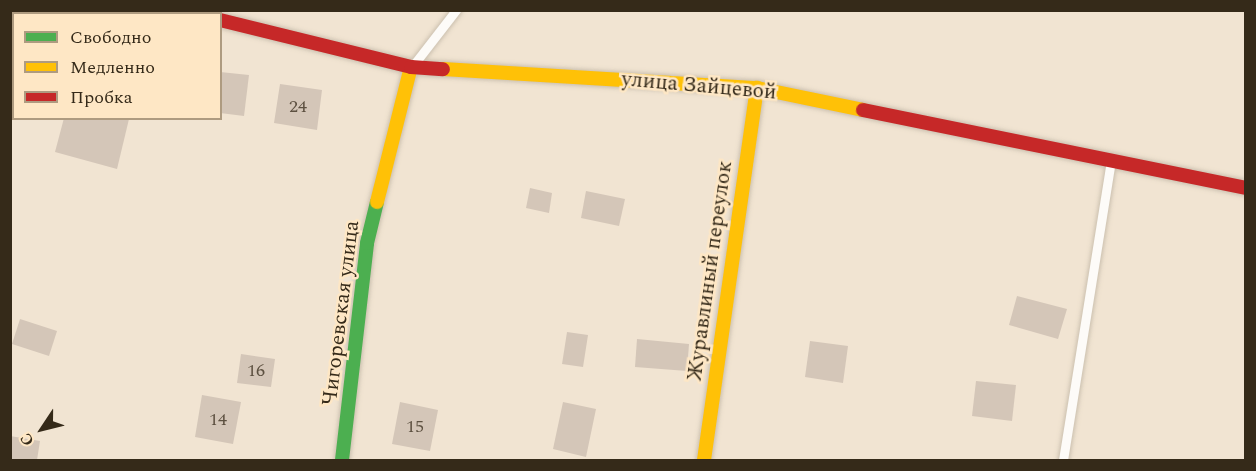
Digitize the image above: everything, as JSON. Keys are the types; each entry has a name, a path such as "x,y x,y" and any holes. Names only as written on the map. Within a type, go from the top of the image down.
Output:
{"street":[{"name":"улица Зайцевой","path":"222,20 411,67 757,88 1245,188"},
{"name":"Чигоревская улица","path":"342,460 367,243 411,67"},
{"name":"Журавлиный переулок","path":"704,460 757,88"}],"lane":[{"path":"411,67 456,10"},
{"path":"1063,460 1111,160"}],"building":[{"path":"222,72 249,75 244,116 222,113"},
{"path":"280,84 322,90 317,130 274,123"},
{"path":"63,120 129,120 117,169 55,152"},
{"path":"530,188 552,193 549,213 526,208"},
{"path":"586,191 625,199 619,226 581,218"},
{"path":"1017,296 1067,309 1058,339 1009,325"},
{"path":"20,319 57,331 49,356 12,344"},
{"path":"567,332 588,335 583,367 562,364"},
{"path":"637,339 689,344 687,371 635,367"},
{"path":"810,341 848,346 843,383 805,377"},
{"path":"241,354 275,359 271,387 237,383"},
{"path":"976,381 1016,385 1012,421 972,416"},
{"path":"202,395 241,402 233,444 195,437"},
{"path":"400,402 438,410 430,451 392,444"},
{"path":"563,402 596,409 586,457 553,449"},
{"path":"10,436 40,441 37,460 10,460"}],"traffic: fast":[{"path":"342,460 367,243 377,202"}],"traffic: slow":[{"path":"377,202 411,67"},
{"path":"443,69 757,88 863,110"},
{"path":"704,460 757,88"}],"traffic: jam":[{"path":"222,20 411,67 443,69"},
{"path":"863,110 1246,188"}]}
